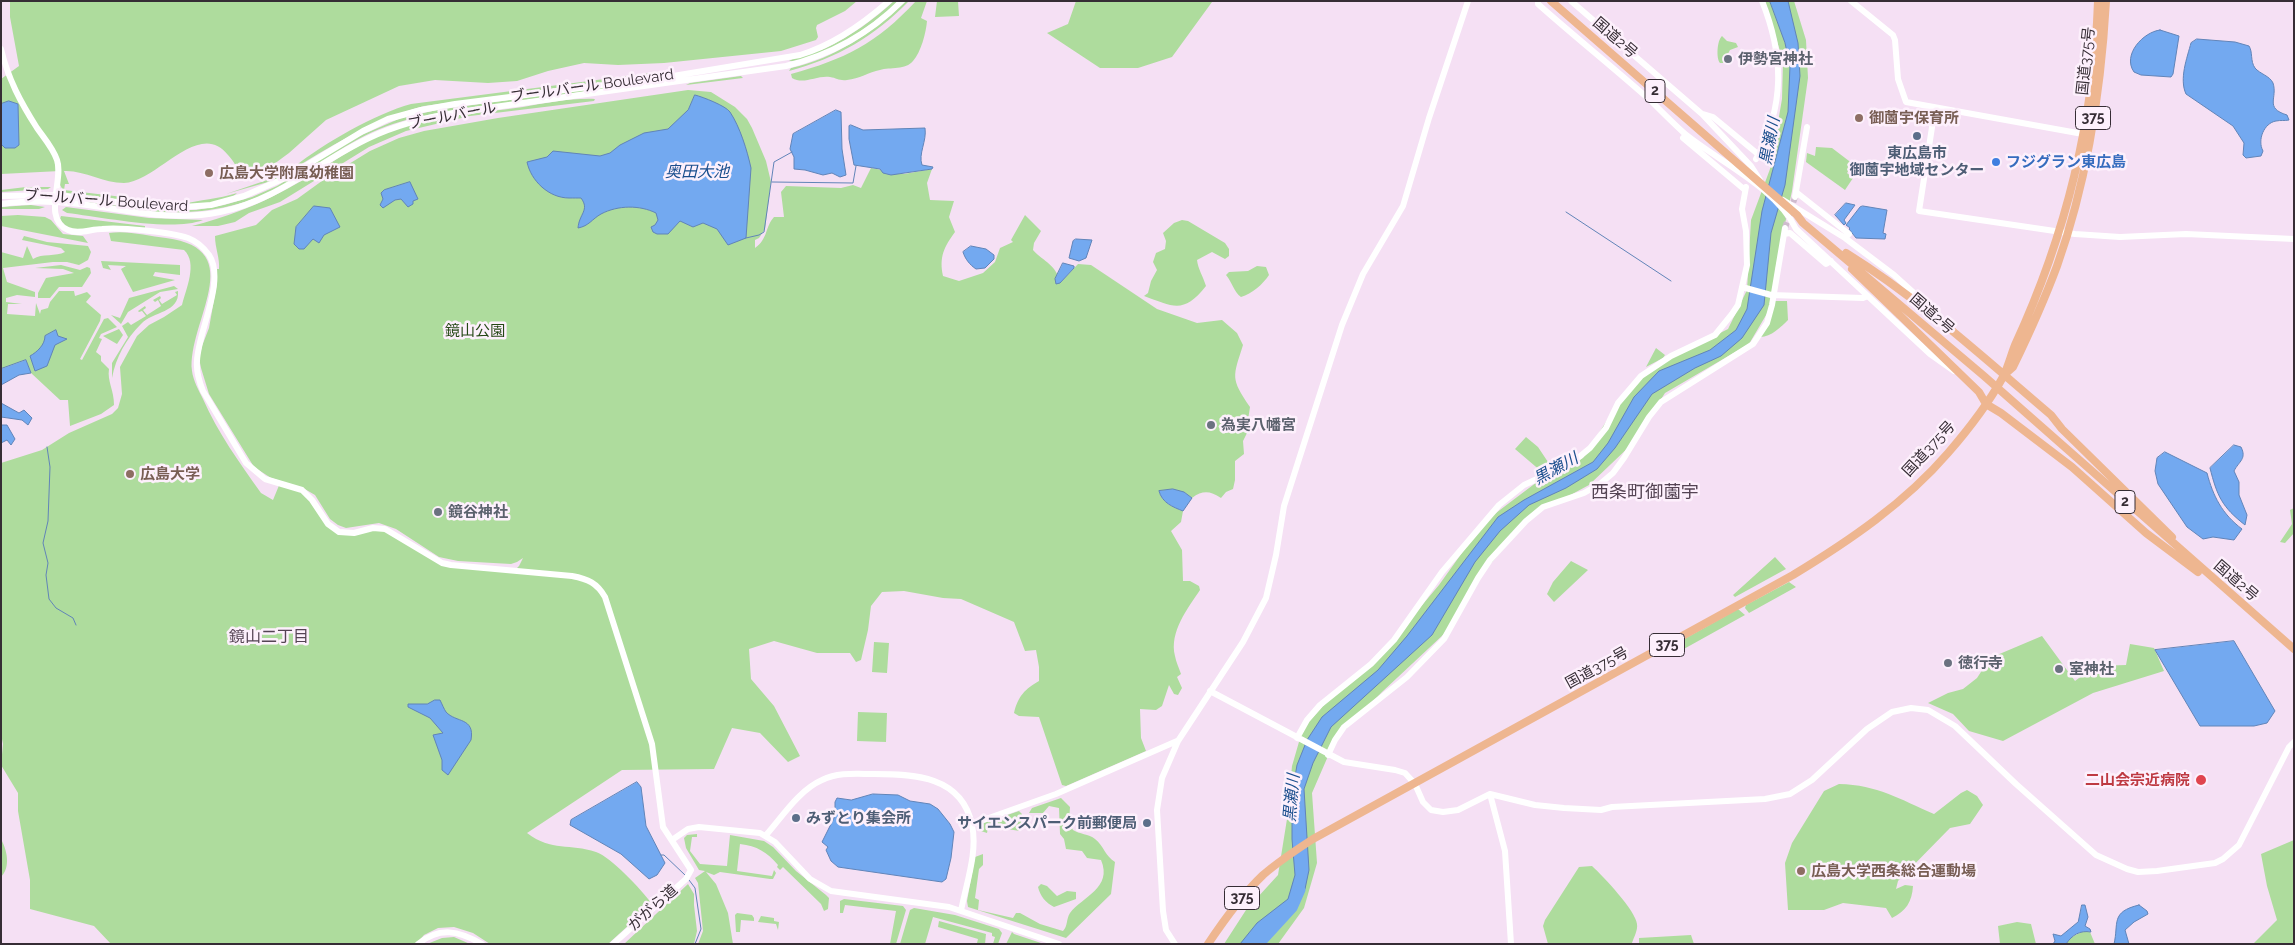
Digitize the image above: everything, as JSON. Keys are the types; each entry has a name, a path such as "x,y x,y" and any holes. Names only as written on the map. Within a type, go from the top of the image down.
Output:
{"highway":[{"name":"国道2号","path":"1551,1 1783,204 1798,215 1803,223 1984,376 2294,649"},
{"name":"国道375号","path":"2063,233 2083,134 2094,60 2098,1"},
{"name":"国道375号","path":"1208,944 1241,898 1263,875 1313,839 1760,593 1840,546 1893,506 1946,455 1986,404 2004,375 2063,233 2087,153 2102,60 2106,1"},
{"path":"1803,223 1875,271 1952,331 2051,415 2062,429 2184,549 2190,559"},
{"path":"1803,223 1979,392 1986,404 2001,413 2072,467 2146,533 2236,599"}],"street":[{"name":"ブールバール Boulevard","path":"1,196 56,198 143,207 211,206 244,196 287,177 363,130 388,119 421,110 455,104 667,77 784,59 816,50 833,41 865,21 889,1"},
{"name":"ブールバール","path":"1,204 56,198 163,215 191,216 220,212 278,192 367,139 393,127 424,118 459,112 786,66 819,56 850,42 882,19 902,1"},
{"path":"1175,944 1166,930 1163,911 1157,810 1162,778 1178,741 1243,642 1266,598 1276,555 1284,506 1342,325 1363,274 1404,206 1429,118 1468,1"},
{"path":"1538,1 1538,4 1686,134 1757,181"},
{"path":"1571,1 1702,114 1751,166 1757,181"},
{"path":"1702,114 1705,113 1713,117 1757,157 1776,110 1779,84 1778,54 1762,1"},
{"path":"1851,1 1893,35 1898,79 1906,102 2083,134"},
{"path":"1,49 5,66 18,96 58,160 56,216 62,226 68,230 130,229 188,238 199,244 208,254 213,263 214,280 196,362 198,378 203,391 246,463 265,479 302,490 312,500 328,524 339,532 354,533 372,528 385,529 442,563 572,576 587,579 599,587 605,597 652,744 663,827 672,840 688,829 699,827 754,832 766,835 810,879 831,891 961,911 1059,944"},
{"path":"1935,108 1919,211 2063,233 2120,237 2196,234 2294,239"},
{"path":"1807,127 1795,194 1849,234 1846,238"},
{"path":"1297,738 1307,720 1320,705 1371,664 1394,640 1442,572 1499,505 1524,485 1573,462 1590,448 1606,428 1618,403 1641,376 1670,356 1714,335 1738,305 1745,288 1747,249 1742,209 1746,188 1683,138"},
{"path":"1783,204 1815,217 1846,238 1894,275 1953,327 1952,331"},
{"path":"1783,204 1796,229 1930,354 1954,370"},
{"path":"1328,754 1334,740 1344,728 1407,677 1444,638 1490,560 1525,522 1543,507 1584,493 1613,473 1649,417 1661,402 1753,344 1767,323 1784,231 1790,233 1826,264 1831,261"},
{"path":"1745,288 1773,294 1863,298 1868,296"},
{"path":"1210,691 1344,762 1405,773 1414,784 1423,802 1431,810 1443,812 1458,810 1490,794 1535,805 1601,810 1612,807 1774,797 1790,794 1812,780 1867,729 1892,712 1911,708 1928,710 1955,726 2016,784 2096,855 2138,872 2215,863 2223,859 2239,845 2289,747 2294,742"},
{"path":"972,824 1056,794 1178,741"},
{"path":"766,835 810,787 820,780 841,774 912,774 941,783 953,792 963,804 972,824 973,851 961,911"},
{"path":"1490,794 1504,851 1511,944"},
{"name":"ががら道","path":"613,944 688,875 672,840"},
{"path":"418,944 431,935 454,931 482,944"}],"green space":[{"path":"10,1 857,1 845,11 817,25 818,37 816,40 781,51 664,63 618,65 584,63 548,71 517,81 488,83 435,80 399,86 326,120 289,153 255,178 242,178 228,155 217,146 204,144 191,147 137,180 124,183 109,181 79,172 64,171 69,184 65,184 64,190 182,204 127,202 64,192 59,183 60,171 1,174 1,79 19,66 10,17"},
{"path":"894,1 898,1 877,20 847,40 815,56 789,61 826,48 853,33"},
{"path":"906,1 909,1 896,14 854,45 823,60 789,71 791,68 808,64 838,51 867,33"},
{"path":"916,1 927,1 921,18 927,21 921,48 910,64 876,71 847,80 825,77 801,81 792,78 791,74 844,56 859,48 887,28"},
{"path":"937,1 958,1 959,16 935,17"},
{"path":"1076,1 1212,2 1172,57 1138,68 1100,68 1047,33 1068,24"},
{"path":"1765,1 1794,1 1806,40 1808,78 1792,191 1776,266 1772,305 1749,344 1665,393 1632,444 1589,485 1563,499 1541,506 1478,578 1444,634 1382,692 1335,740 1312,793 1317,863 1304,908 1278,944 1224,944 1246,910 1278,875 1287,819 1292,766 1303,728 1336,692 1386,648 1439,585 1484,522 1537,482 1583,458 1618,403 1653,367 1728,329 1747,290 1751,220 1770,169 1782,99 1783,61"},
{"path":"1722,36 1727,41 1736,43 1738,47 1730,50 1723,63 1720,63 1718,50 1719,41"},
{"path":"651,73 636,78 424,106 374,124 294,167 320,148 350,130 411,104"},
{"path":"741,76 743,78 686,85 690,83"},
{"path":"609,86 624,86 443,112 393,124 365,135 288,183 264,195 239,204 189,212 164,212 138,211 86,202 151,210 196,210 224,205 252,197 277,186 357,137 401,118 437,110"},
{"name":"鏡山公園","path":"688,90 711,92 735,107 747,119 766,161 771,182 765,229 759,238 755,240 755,248 762,241 774,217 784,217 781,192 786,186 841,188 853,185 861,188 871,168 904,174 932,169 927,183 930,200 954,201 949,217 955,232 943,252 943,276 959,281 983,273 995,262 1000,248 1013,242 1011,240 1025,215 1041,231 1034,243 1033,250 1053,268 1060,283 1078,264 1091,265 1157,309 1197,323 1222,320 1237,333 1243,345 1237,364 1236,383 1250,407 1249,429 1243,441 1244,454 1235,461 1233,489 1226,492 1221,498 1206,492 1192,498 1184,492 1159,491 1165,502 1183,511 1181,522 1171,531 1182,550 1183,581 1190,581 1199,586 1200,590 1181,621 1175,638 1175,656 1181,674 1177,677 1182,688 1178,695 1174,694 1169,685 1162,706 1156,710 1140,709 1141,738 1146,751 1066,786 1062,785 1039,717 1019,716 1014,713 1023,694 1039,681 1039,667 1036,650 1025,651 1014,622 961,599 943,598 904,591 882,592 871,606 861,660 856,662 850,653 817,653 774,641 749,649 751,679 774,706 800,756 788,762 760,733 732,728 714,769 622,770 527,833 545,843 587,849 602,855 626,875 652,904 608,944 490,944 473,933 454,927 438,928 424,935 416,944 111,944 94,926 30,909 30,880 18,811 18,793 1,765 3,744 1,734 1,463 42,450 69,433 112,414 118,408 122,394 120,367 137,336 149,325 182,305 191,269 188,255 184,250 111,241 109,233 130,233 166,238 191,245 205,257 210,272 209,290 193,352 192,371 198,389 215,424 261,493 273,500 280,483 302,490 328,524 339,532 385,529 442,563 514,571 523,558 511,564 458,561 439,557 396,529 379,523 346,528 338,525 330,519 315,495 303,488 271,478 254,467 209,394 199,358 209,328 217,283 217,269 219,269 215,236 256,225 272,210 297,199 326,178 370,151 399,138 424,131 498,118"},
{"path":"595,99 594,101 470,116 406,131 369,147 280,202 249,213 235,222 218,226 192,226 253,206 298,183 375,137 411,124 559,101"},
{"path":"1816,147 1832,148 1853,164 1847,173 1853,178 1845,190 1806,162 1807,153 1815,156"},
{"path":"287,170 287,173 275,180 226,194 273,178"},
{"path":"51,187 48,189 1,192 1,190"},
{"path":"237,193 225,200 182,204 223,197"},
{"path":"31,205 45,207 39,209 1,209 1,207"},
{"path":"66,207 149,218 203,220 174,225 156,224 67,213 62,210"},
{"path":"1,216 45,217 51,220 63,234 83,236 88,243 1,226"},
{"path":"61,216 145,226 145,229 72,229 65,226 60,219"},
{"path":"1182,220 1188,221 1225,243 1229,249 1229,256 1225,259 1212,252 1197,260 1206,286 1191,301 1178,306 1144,296 1148,293 1151,281 1157,270 1153,262 1156,253 1165,249 1166,241 1163,233 1174,223"},
{"path":"24,236 47,242 88,246 91,252 88,260 79,265 67,262 53,262 3,268 7,282 35,292 35,297 17,295 6,298 6,302 22,304 8,304 7,314 35,316 36,303 40,314 41,310 48,308 50,302 59,291 74,291 75,296 87,292 91,296 86,302 101,315 100,321 80,359 82,360 104,319 108,318 117,327 101,334 99,338 102,339 96,352 101,356 101,361 109,369 114,405 101,414 70,426 68,400 60,400 31,373 26,360 1,369 1,252 23,258 27,246 33,259 65,252 61,248 22,240"},
{"path":"101,261 180,265 180,275 155,272 153,276 175,280 133,292 121,269 126,266 108,265 111,270 103,268"},
{"path":"61,265 80,270 87,267 90,268 91,273 82,287 59,287 50,298 38,298 38,293 46,278 74,273 63,269 35,268"},
{"path":"1257,266 1266,267 1269,275 1257,288 1241,297 1226,275 1229,272 1248,271"},
{"path":"174,286 178,289 160,292 128,312 121,324 111,315 120,318 129,298"},
{"path":"178,291 175,304 146,320 131,336 122,349 112,378 112,363 128,337 122,326 128,322 131,325 146,316 142,311 138,311 145,306 146,308 143,310 147,315 161,306 158,300 155,302 153,300 160,296 159,300 162,304 177,295 175,292"},
{"path":"1775,301 1787,301 1788,320 1771,334 1759,337"},
{"path":"119,329 123,335 117,344 103,336"},
{"path":"1656,348 1665,355 1646,367"},
{"path":"1526,437 1538,447 1552,468 1542,472 1515,449"},
{"path":"2294,508 2294,533 2285,543 2280,542 2292,524 2290,510"},
{"path":"1775,557 1786,569 1735,597 1733,595"},
{"path":"1571,561 1588,570 1554,602 1547,594 1553,582"},
{"path":"1789,582 1796,587 1749,613 1745,608 1746,605"},
{"path":"1738,609 1745,615 1682,650 1679,642"},
{"path":"2042,636 2075,681 2095,666 2126,665 2130,644 2154,648 2164,671 2093,693 2003,741 1969,731 1953,714 1928,703 1948,693 1963,689 1977,678 1990,658"},
{"path":"874,642 889,643 887,673 872,672"},
{"path":"858,712 887,713 886,742 857,741"},
{"path":"1839,784 1877,790 1934,814 1967,790 1977,796 1983,805 1970,824 1950,828 1898,881 1896,889 1905,885 1913,886 1910,901 1901,912 1892,918 1886,908 1843,903 1824,910 1788,910 1785,863 1792,843 1824,791"},
{"path":"1061,798 1070,807 1069,822 1073,830 1095,839 1115,862 1111,894 1066,938 968,907 967,901 975,857 983,854 983,865 979,869 975,898 979,900 978,910 1013,918 1016,913 1020,913 1040,924 1063,931 1070,913 1100,885 1104,870 1101,860 1087,858 1082,851 1066,849 1064,839 1060,834 1059,808 1049,806 1043,813 1029,813 1032,808"},
{"path":"1019,811 1022,814 1020,831 1007,829 1005,826 997,824 993,828 988,828 987,833 978,830 978,825"},
{"path":"697,834 697,837 692,837 690,851 700,864 727,866 730,835 764,841 829,898 828,909 824,911 821,904 783,867 780,870 777,867 778,865 766,853 752,846 740,844 737,871 772,876 774,870 776,873 773,879 770,879 720,872 714,875 706,872 716,884 728,913 733,944 698,944 703,931 698,883 695,878 705,871 699,870 686,848 684,838 687,835"},
{"path":"1,839 5,848 7,863 1,877"},
{"path":"2294,840 2294,944 2253,944 2277,920 2267,886 2261,854"},
{"path":"1592,866 1604,877 1635,918 1637,929 1632,943 1548,944 1543,926 1545,920 1579,867"},
{"path":"688,884 694,894 697,931 694,944 624,944"},
{"path":"1041,884 1047,886 1057,896 1067,891 1076,892 1076,899 1054,907 1042,896 1038,887"},
{"path":"844,899 903,906 906,910 896,944 890,944 896,911 845,905 843,913 840,913 840,901"},
{"path":"914,908 955,915 999,929 1002,933 998,944 993,944 995,937 992,936 992,933 933,917 925,944 900,944 910,910"},
{"path":"737,913 752,915 754,918 754,921 741,920 740,932 736,932 735,915"},
{"path":"761,916 774,918 774,921 779,922 778,930 776,924 758,922"},
{"path":"939,921 986,934 985,944 977,943 978,939 938,927"},
{"path":"2017,922 2031,924 2036,944 2000,944 1998,926"},
{"path":"2083,931 2090,932 2095,944 2066,944 2070,938"},
{"path":"1012,932 1014,934 1044,944 1006,944"},
{"path":"1691,935 1694,944 1639,944 1639,938"},
{"path":"454,937 470,944 427,944 442,938"}],"water":[{"path":"1770,1 1788,1 1798,43 1800,76 1785,185 1771,233 1764,305 1742,338 1721,356 1695,368 1652,394 1615,448 1597,469 1566,488 1529,505 1500,531 1475,562 1432,635 1331,727 1313,763 1304,789 1309,870 1305,889 1287,915 1261,944 1240,944 1257,923 1288,899 1295,875 1292,839 1292,794 1297,765 1307,740 1322,717 1378,670 1407,636 1498,517 1524,500 1593,462 1608,443 1634,397 1659,371 1710,350 1736,330 1747,309 1762,211 1788,112 1790,66 1785,43"},
{"path":"2160,30 2179,36 2173,74 2171,77 2141,75 2134,72 2131,59 2136,45 2147,35"},
{"path":"2197,39 2235,42 2249,46 2255,68 2273,83 2274,106 2280,112 2287,115 2289,120 2272,122 2265,128 2261,137 2263,151 2261,156 2246,158 2243,155 2244,143 2233,126 2186,94 2183,82 2184,68 2191,43"},
{"name":"奥田大池","path":"695,95 728,110 734,118 743,139 751,168 746,238 728,245 717,229 703,223 693,227 680,221 668,234 657,234 653,232 651,227 658,220 656,213 636,207 608,211 585,226 578,228 584,209 581,198 562,197 548,192 532,176 527,162 547,157 553,151 600,156 610,153 620,145 644,133 668,129 688,110"},
{"path":"9,101 18,104 19,145 15,148 5,148 1,144 1,104"},
{"path":"836,110 841,112 842,149 846,175 840,177 832,173 823,175 794,169 794,157 790,149 793,134"},
{"path":"851,125 863,130 925,128 921,161 922,165 933,167 932,169 891,175 883,173 880,169 854,165 849,139 849,126"},
{"path":"410,182 418,199 413,201 413,204 408,207 401,199 395,200 383,208 380,205 383,199 381,193 384,190"},
{"path":"1846,203 1855,205 1844,220 1846,223 1844,225 1835,215"},
{"path":"314,206 330,208 340,227 324,235 319,243 313,239 304,249 299,249 294,244 296,227"},
{"path":"1860,207 1887,210 1883,233 1886,234 1885,239 1856,238 1846,225"},
{"path":"1076,239 1092,240 1086,258 1079,261 1069,258 1073,241"},
{"path":"971,246 986,249 994,255 994,259 985,268 976,269 968,262 963,252"},
{"path":"1063,263 1074,266 1074,268 1060,283 1056,284 1055,279"},
{"path":"56,330 58,336 67,339 55,345 47,366 35,371 30,356 40,348 45,336"},
{"path":"26,360 31,373 19,375 1,385 1,369"},
{"path":"1,403 19,413 24,410 32,418 28,425 22,420 1,417"},
{"path":"1,425 7,425 15,439 11,445 7,440 1,443"},
{"path":"2234,445 2241,447 2243,451 2242,460 2234,471 2239,482 2239,495 2247,515 2245,525 2231,512 2218,494 2210,468"},
{"path":"2165,452 2207,473 2219,504 2242,529 2234,540 2213,537 2203,539 2187,527 2158,484 2155,471 2157,458"},
{"path":"1173,489 1184,492 1192,498 1183,511 1165,502 1160,495 1159,491"},
{"path":"2234,641 2275,711 2267,723 2254,726 2200,726 2155,650"},
{"path":"440,700 446,712 470,727 471,740 448,775 442,770 442,760 433,735 443,733 430,718 408,707 408,704 427,704"},
{"path":"637,782 641,787 646,826 665,863 657,875 649,879 621,854 570,825 571,820"},
{"path":"873,794 898,795 910,801 930,804 938,809 954,832 946,879 942,882 838,867 831,861 826,850 828,847 822,842 835,816 835,802 837,798 851,800"},
{"path":"2082,905 2085,905 2088,917 2085,926 2091,932 2077,934 2066,944 2053,944 2055,941 2053,934 2061,936 2078,922"},
{"path":"2139,905 2148,914 2125,930 2129,944 2114,944 2116,924 2120,915 2124,911"}],"waterway":[{"path":"746,238 764,232 774,162 792,152"},
{"path":"772,182 853,183 856,166"},
{"path":"1566,212 1671,281"},
{"path":"47,447 50,467 48,521 43,543 48,563 46,575 49,599 56,608 73,618 76,625"},
{"path":"661,855 664,855 685,875"},
{"path":"689,880 695,888 701,929 695,944"},
{"name":"黒瀬川","path":"1260,944 1293,908 1301,890"}],"tunnel":[{"path":"1785,228 1795,197"}],"place":[{"name":"伊勢宮神社","path":"1728,59"},
{"name":"御薗宇保育所","path":"1859,118"},
{"name":"東広島市 御薗宇地域センター","path":"1917,136"},
{"name":"フジグラン東広島","path":"1996,162"},
{"name":"広島大学附属幼稚園","path":"209,173"},
{"name":"為実八幡宮","path":"1211,425"},
{"name":"広島大学","path":"130,474"},
{"name":"鏡谷神社","path":"438,512"},
{"name":"徳行寺","path":"1948,663"},
{"name":"室神社","path":"2059,669"},
{"name":"二山会宗近病院","path":"2201,780"},
{"name":"みずとり集会所","path":"796,818"},
{"name":"サイエンスパーク前郵便局","path":"1147,823"},
{"name":"広島大学西条総合運動場","path":"1801,871"}],"district":[{"name":"西条町御薗宇","path":"1645,493"},
{"name":"鏡山二丁目","path":"269,637"}]}
